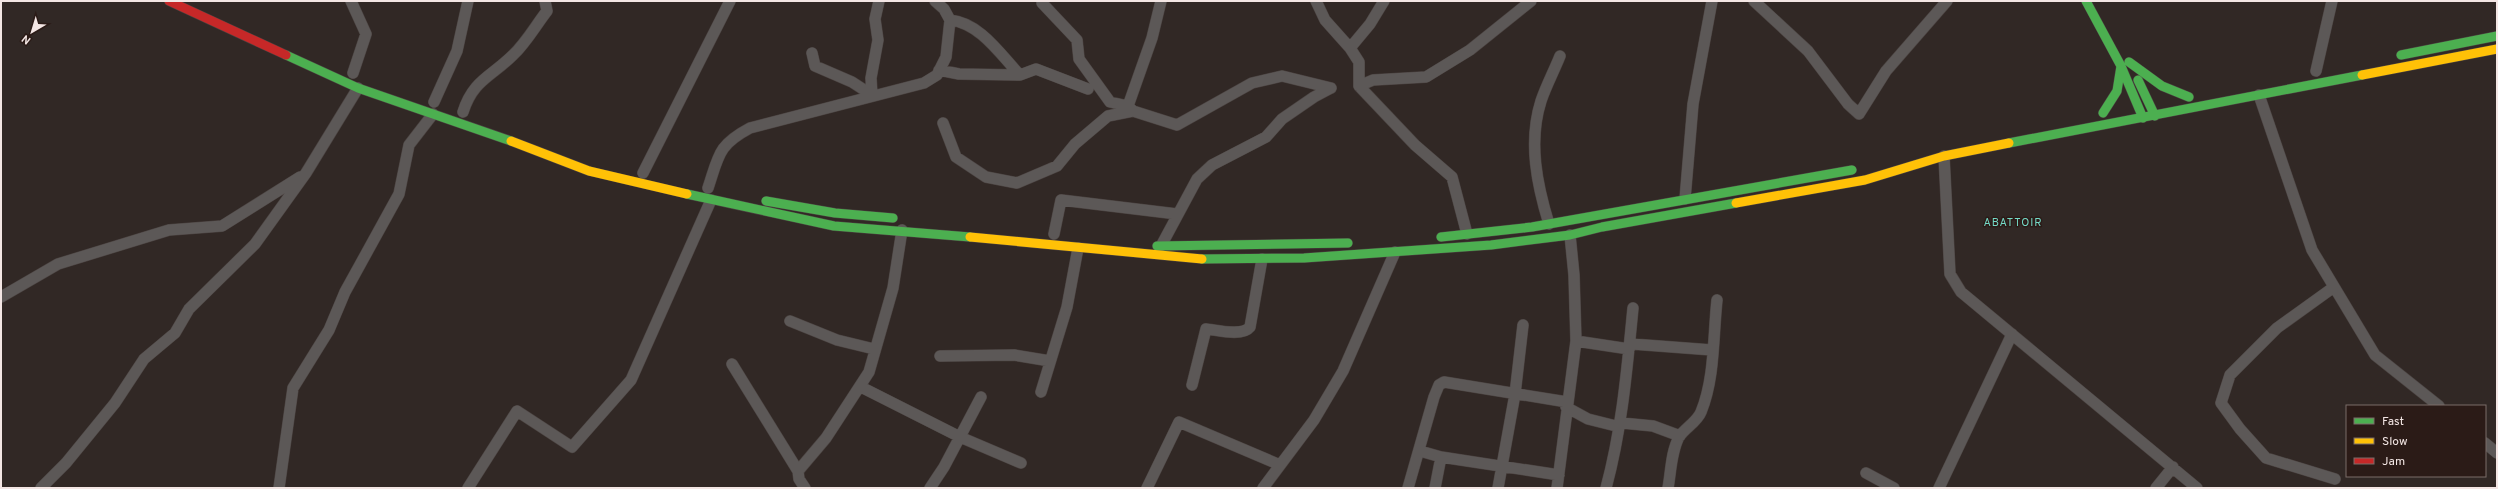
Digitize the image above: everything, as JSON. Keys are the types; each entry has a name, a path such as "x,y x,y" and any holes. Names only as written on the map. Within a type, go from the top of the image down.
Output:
{"main road":[{"path":"169,1 358,88 501,137 589,171 710,200 834,226 902,230 1186,260 1262,259 1396,252 1491,245 1570,235 1602,227 1865,180 1944,156 2497,49"},
{"path":"2086,1 2125,64 2155,103 2155,116"},
{"path":"2096,1 2125,64 2143,118"},
{"path":"2391,56 2497,36"},
{"path":"2125,64 2162,86 2193,96 2174,100"},
{"path":"2125,64 2117,91 2099,114 2155,103"},
{"path":"1894,161 2064,122"},
{"path":"1428,239 1549,224 1863,168"},
{"path":"702,187 721,191"},
{"path":"759,199 835,213 901,218"},
{"path":"1050,233 1066,234"},
{"path":"1382,242 1413,240"},
{"path":"1124,242 1161,246 1358,243"}],"street":[{"path":"351,1 365,28 366,34 354,73"},
{"path":"434,102 457,51 468,1"},
{"path":"463,112 468,95 480,82 514,55 547,11 544,1"},
{"path":"643,173 730,1"},
{"path":"872,95 871,78 878,40 876,19 879,1"},
{"path":"702,187 729,140 750,128 848,104 872,95 924,83 937,75 946,57 950,20 944,9 935,1"},
{"path":"1131,109 1152,38 1161,1"},
{"path":"1316,1 1325,20 1350,48 1359,62 1357,73 1359,86 1414,144 1452,177 1467,234"},
{"path":"1350,48 1370,24 1384,1"},
{"path":"1359,86 1373,80 1426,77 1470,50 1531,1"},
{"path":"1685,199 1693,104 1712,1"},
{"path":"1754,1 1808,51 1848,104 1859,114 1886,71 1947,1"},
{"path":"2316,71 2332,1"},
{"path":"1042,3 1078,40 1079,58 1110,102 1178,125 1252,83 1282,76 1331,88 1314,97 1282,119 1266,137 1212,165 1197,179 1161,246"},
{"path":"950,20 963,21 975,28 1020,75"},
{"path":"812,53 816,66 852,82 872,95"},
{"path":"1549,224 1538,188 1534,146 1541,102 1560,56"},
{"path":"939,70 959,74 1020,75 1036,70 1088,90"},
{"path":"41,488 66,463 116,403 144,359 175,333 189,309 254,244 306,173 358,88"},
{"path":"2259,95 2312,250 2375,355 2437,405"},
{"path":"943,123 956,157 986,177 1017,184 1057,166 1075,144 1108,116 1131,109"},
{"path":"279,488 293,388 329,330 345,292 399,194 408,145 433,114"},
{"path":"1944,156 1950,274 1961,292 2197,488"},
{"path":"1,296 58,264 169,230 222,226 306,173"},
{"path":"468,488 517,411 572,447 631,380 710,200"},
{"path":"1050,233 1061,200 1178,214"},
{"path":"798,471 826,438 861,387 869,372 874,348 893,288 902,230"},
{"path":"1558,488 1576,341 1574,275 1570,235"},
{"path":"1042,392 1067,307 1078,248"},
{"path":"1263,488 1314,420 1343,372 1396,252"},
{"path":"1192,385 1206,329 1238,332 1250,328 1262,259"},
{"path":"2334,287 2277,328 2230,375 2221,403 2240,429 2266,458 2335,479"},
{"path":"1668,488 1676,446 1680,436 1701,413 1709,379 1717,300"},
{"path":"1606,488 1622,423 1622,397 1633,308"},
{"path":"790,321 837,340 874,348"},
{"path":"1498,488 1501,464 1515,394 1523,325"},
{"path":"1939,488 2012,334"},
{"path":"1576,341 1629,349"},
{"path":"1629,349 1632,344 1712,350"},
{"path":"940,356 1014,355 1050,361"},
{"path":"732,364 798,471 799,479 805,488"},
{"path":"1408,488 1420,451 1434,397 1439,385 1444,382 1515,394 1567,405 1588,419 1616,426 1622,423 1653,426 1680,436"},
{"path":"861,387 960,437 1021,463"},
{"path":"930,488 960,437 981,397"},
{"path":"1147,488 1179,422 1280,465"},
{"path":"2486,444 2497,453"},
{"path":"1420,451 1441,457 1501,464 1559,475"},
{"path":"1435,488 1441,457"},
{"path":"2156,488 2173,467"},
{"path":"1866,473 1894,488"}],"traffic: fast":[{"path":"2086,1 2121,66 2143,118"},
{"path":"2401,55 2497,36"},
{"path":"286,55 358,88 511,141"},
{"path":"2129,62 2162,86 2189,97"},
{"path":"2103,113 2117,91 2121,66"},
{"path":"2009,143 2362,75"},
{"path":"2138,80 2155,116"},
{"path":"1441,237 1532,227 1852,170"},
{"path":"687,194 834,226 970,237"},
{"path":"766,201 835,213 893,218"},
{"path":"1202,259 1304,258 1491,245 1570,235 1602,227 1736,203"},
{"path":"1157,246 1348,243"}],"traffic: slow":[{"path":"2362,75 2497,49"},
{"path":"511,141 589,171 687,194"},
{"path":"1736,203 1865,180 1944,156 2009,143"},
{"path":"970,237 1202,259"}],"traffic: jam":[{"path":"169,1 286,55"}],"district":[{"name":"ABATTOIR","path":"2013,223"}]}
